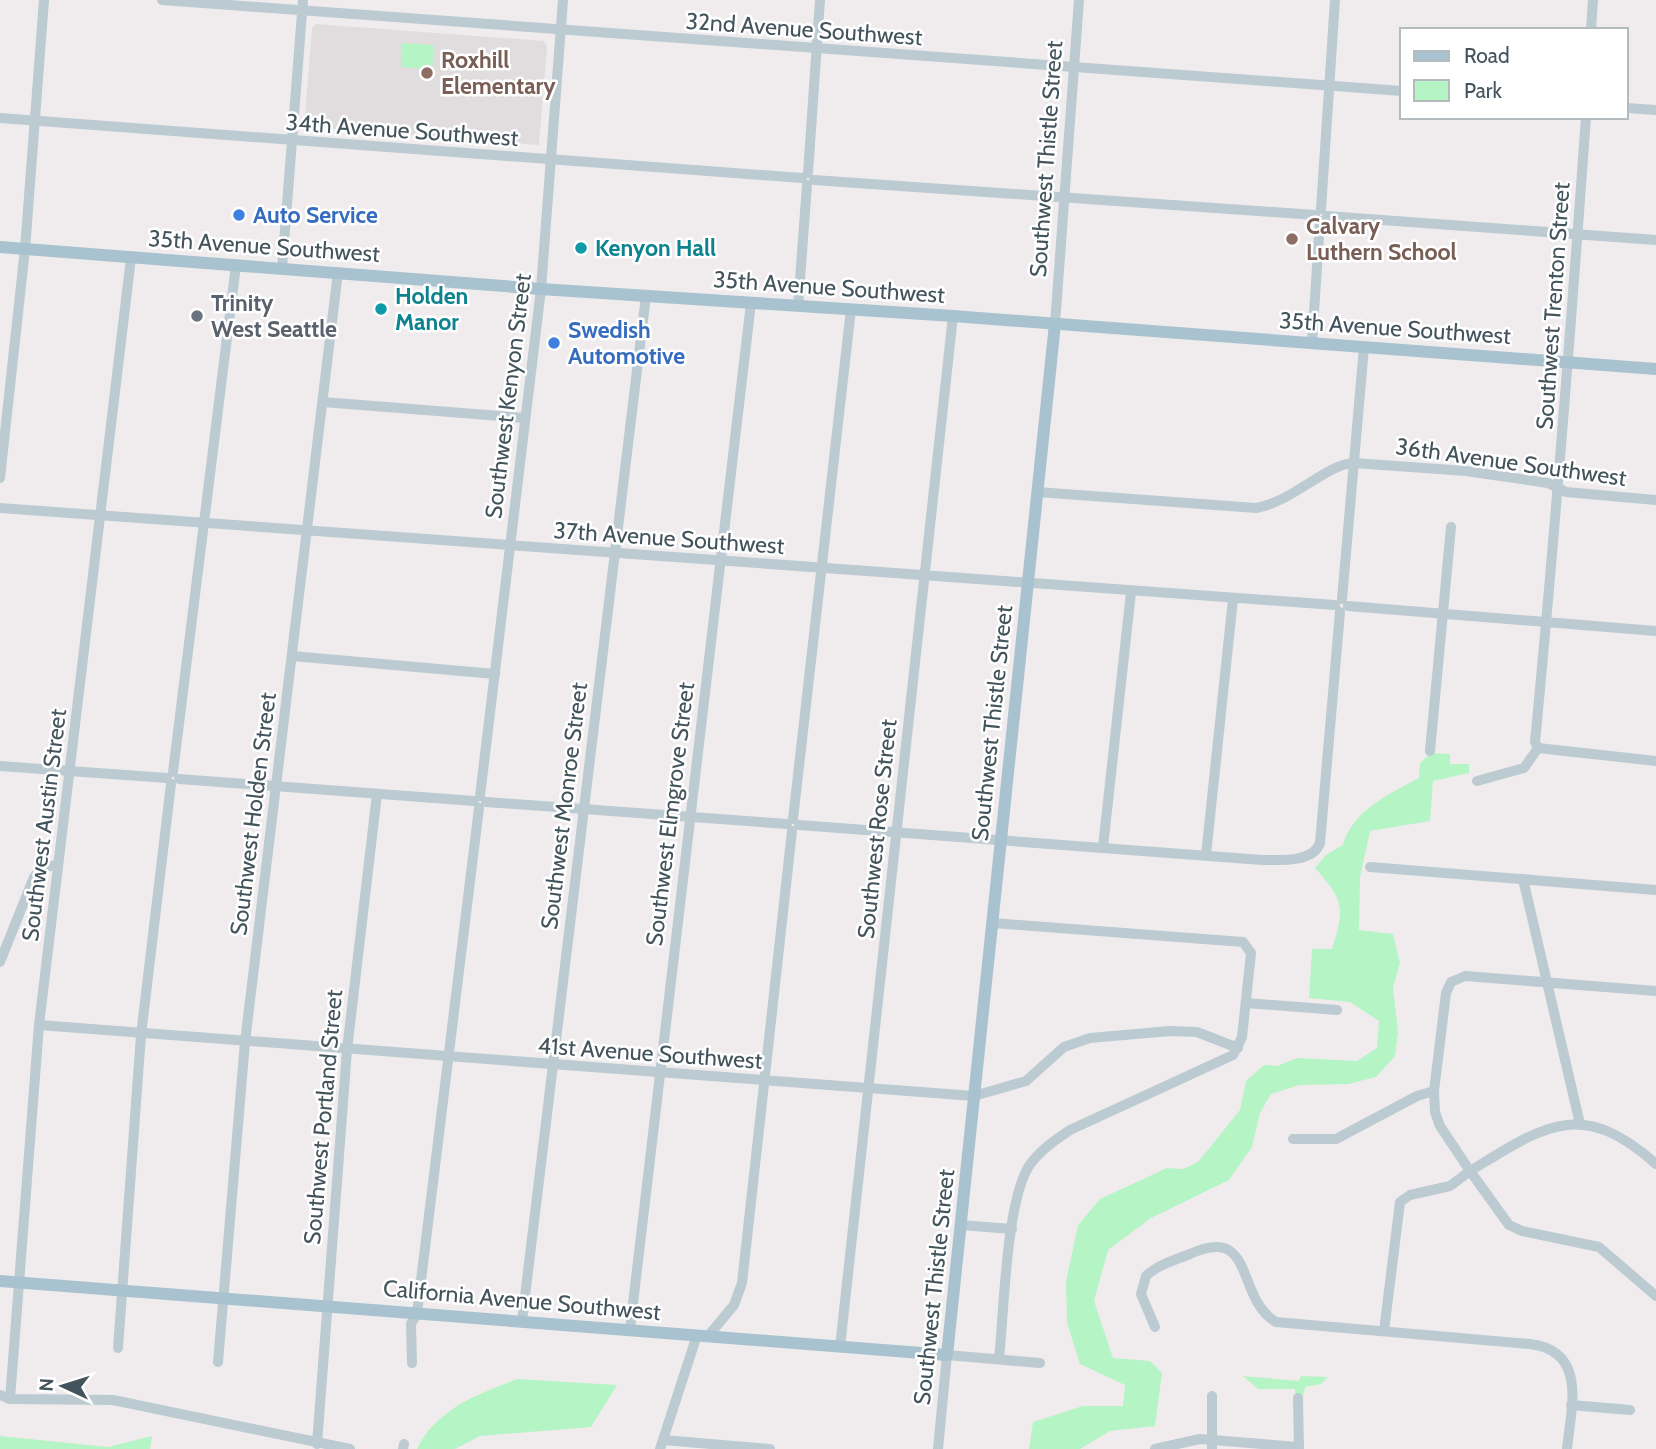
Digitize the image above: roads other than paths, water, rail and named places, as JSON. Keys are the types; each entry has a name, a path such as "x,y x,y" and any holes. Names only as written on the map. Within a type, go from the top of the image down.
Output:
{"main road":[{"name":"35th Avenue Southwest","path":"0,247 541,289 953,316 1656,369"},
{"name":"Southwest Thistle Street","path":"947,1355 1055,324"},
{"name":"California Avenue Southwest","path":"0,1281 947,1355"}],"street":[{"path":"0,478 3,420 25,249 44,0"},
{"name":"32nd Avenue Southwest","path":"162,0 302,5 561,31 1400,91"},
{"name":"Southwest Kenyon Street","path":"412,1363 411,1324 417,1313 541,289 563,0"},
{"path":"798,306 820,0"},
{"name":"Southwest Thistle Street","path":"1055,324 1079,0"},
{"path":"1312,343 1335,0"},
{"path":"1591,28 1593,0"},
{"path":"282,268 302,5"},
{"path":"1628,108 1656,110"},
{"name":"34th Avenue Southwest","path":"0,118 1656,240"},
{"name":"Southwest Trenton Street","path":"1538,748 1535,742 1570,362 1586,119"},
{"name":"Southwest Austin Street","path":"3,1399 19,1283 39,1025 131,258"},
{"path":"118,1348 141,1035 236,265"},
{"name":"Southwest Holden Street","path":"218,1362 245,1042 338,272"},
{"name":"Southwest Monroe Street","path":"522,1321 646,296"},
{"name":"Southwest Elmgrove Street","path":"630,1329 688,817 751,303"},
{"path":"770,1449 661,1445 703,1335 734,1306 742,1283 851,309"},
{"name":"Southwest Rose Street","path":"840,1347 953,316"},
{"path":"0,766 1281,860 1315,852 1320,843 1364,347"},
{"path":"323,402 525,418"},
{"name":"36th Avenue Southwest","path":"1037,492 1256,508 1287,499 1342,465 1354,463 1466,471 1548,483 1566,492 1656,500"},
{"name":"37th Avenue Southwest","path":"0,508 1656,631"},
{"path":"1430,751 1451,527"},
{"path":"1103,847 1131,592"},
{"path":"1206,855 1233,599"},
{"path":"292,656 495,674"},
{"path":"1477,781 1524,768 1538,748 1656,761"},
{"name":"Southwest Portland Street","path":"317,1444 347,1050 377,794"},
{"path":"0,962 34,877 42,867 58,864"},
{"path":"1370,867 1656,890"},
{"path":"1523,879 1545,983 1580,1124"},
{"path":"993,923 1247,944 1251,953 1238,1048 1218,1064 1054,1141 1024,1175 1015,1203 999,1359"},
{"path":"1656,991 1465,976 1455,978 1446,993 1434,1091 1435,1112 1440,1126 1508,1225 1522,1231 1599,1247 1656,1296"},
{"path":"1246,1003 1337,1010"},
{"name":"41st Avenue Southwest","path":"39,1025 141,1035 974,1096 1026,1081 1064,1047 1090,1038 1197,1032 1238,1048"},
{"path":"1293,1139 1336,1139 1417,1096 1434,1091"},
{"path":"1384,1331 1400,1202 1410,1195 1450,1186 1532,1132 1557,1125 1580,1124 1622,1138 1656,1164"},
{"path":"961,1225 1012,1229"},
{"path":"1155,1327 1141,1294 1146,1276 1211,1245 1233,1251 1258,1306 1276,1322 1538,1345 1555,1352 1568,1366 1572,1381 1567,1449"},
{"name":"Southwest Thistle Street","path":"939,1449 947,1355"},
{"name":"California Avenue Southwest","path":"947,1355 1040,1363"},
{"path":"1212,1396 1212,1444"},
{"path":"1155,1449 1200,1439 1212,1444 1299,1448 1298,1398"},
{"path":"3,1399 113,1400 350,1449"},
{"path":"1571,1405 1630,1410"}],"place":[{"name":"Roxhill Elementary","path":"427,73"},
{"name":"Auto Service","path":"239,215"},
{"name":"Calvary Luthern School","path":"1292,239"},
{"name":"Kenyon Hall","path":"581,248"},
{"name":"Holden Manor","path":"381,309"},
{"name":"Trinity West Seattle","path":"197,316"},
{"name":"Swedish Automotive","path":"554,343"}]}
